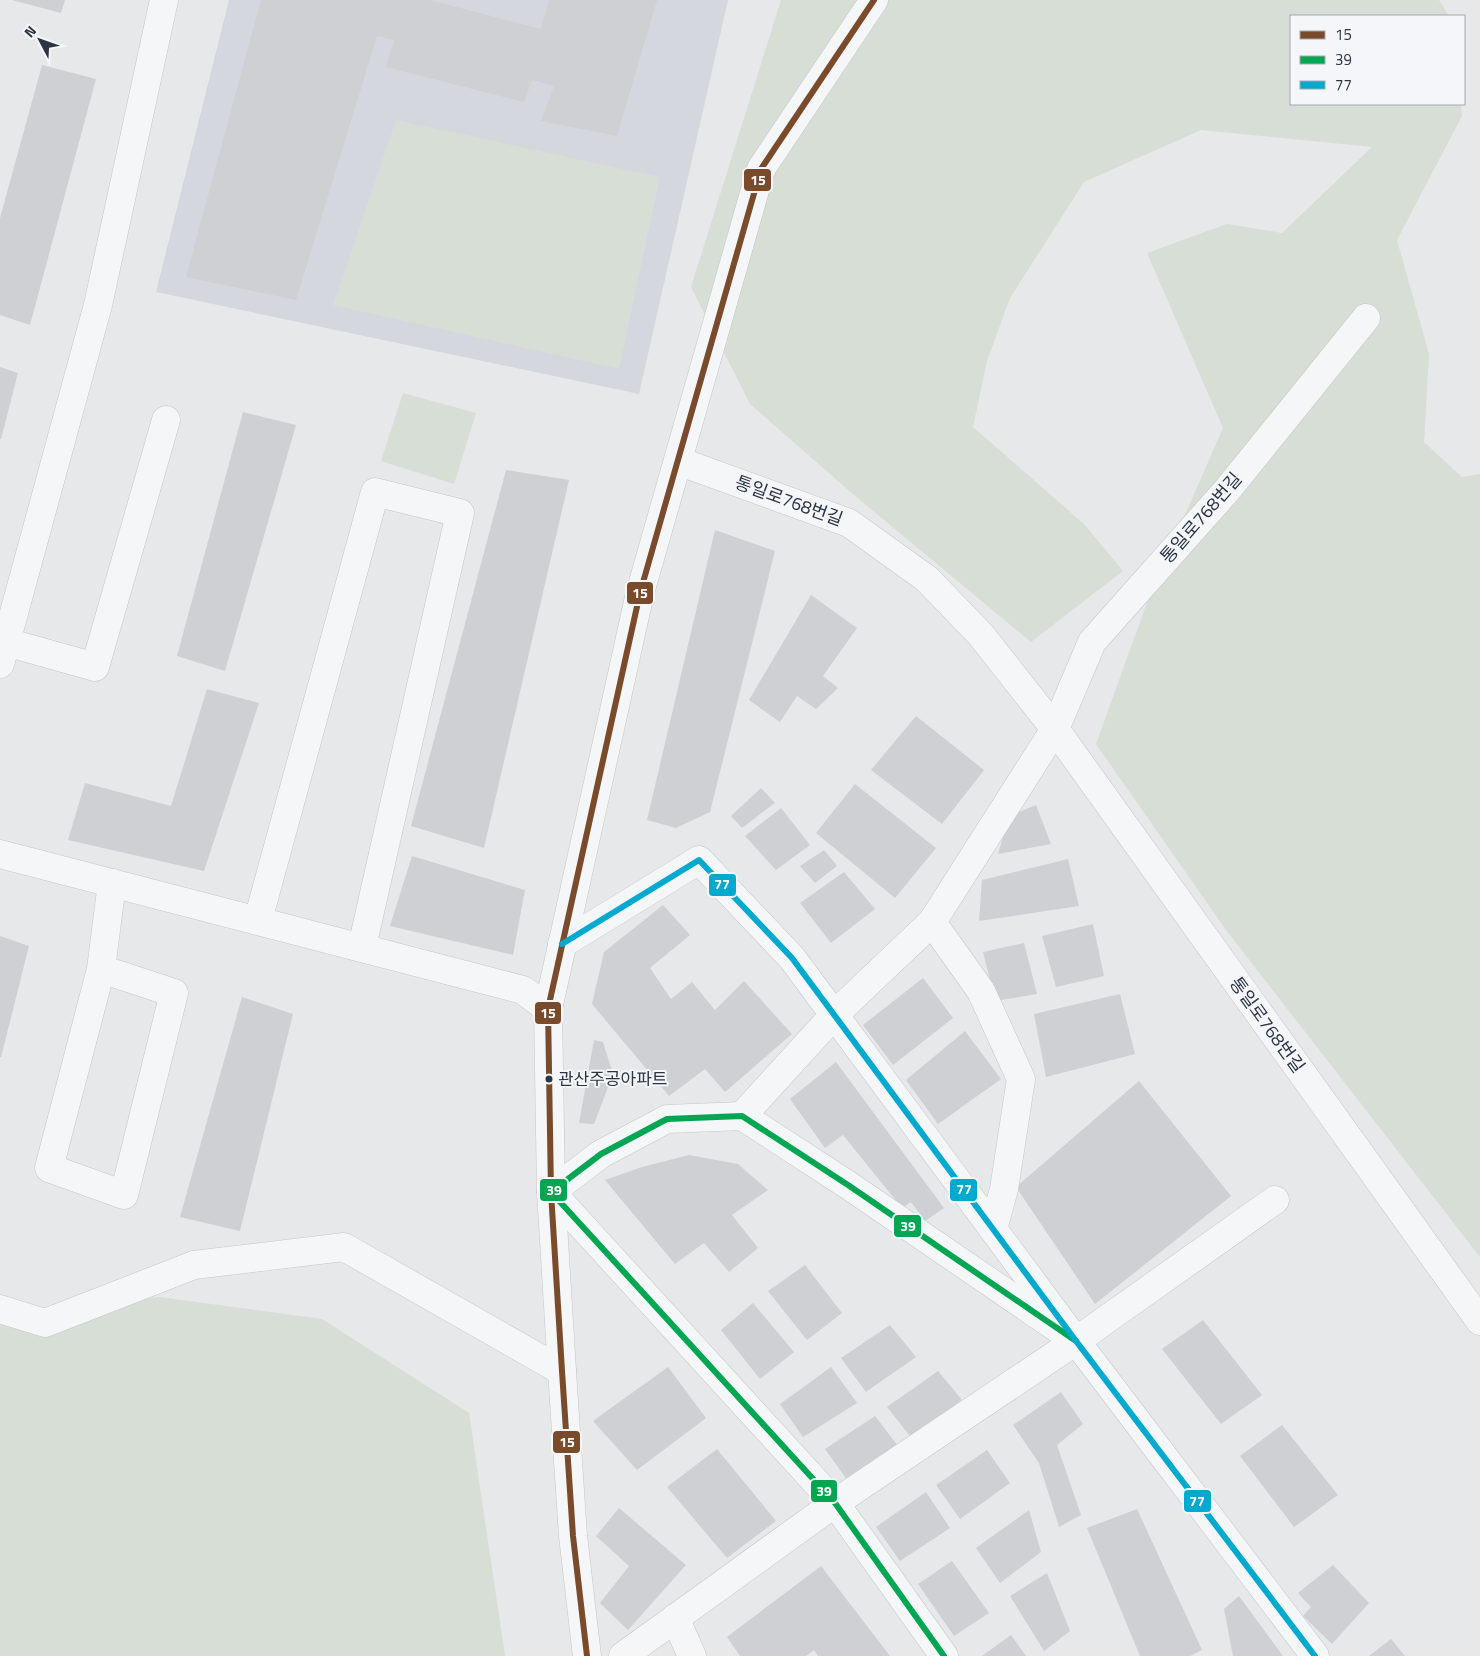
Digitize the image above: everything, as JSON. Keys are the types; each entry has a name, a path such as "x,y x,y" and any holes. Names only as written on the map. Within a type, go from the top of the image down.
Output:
{"street":[{"path":"164,0 98,305 3,653 95,667 166,420"},
{"path":"587,1656 573,1536 562,1371 552,1192 548,1009 640,594 761,170 874,0"},
{"name":"통일로768번길","path":"1055,729 1092,642 1228,489 1366,318"},
{"name":"통일로768번길","path":"678,461 849,523 927,579 981,635 1055,729 1480,1321"},
{"path":"258,920 375,492 460,513 362,947"},
{"path":"742,1116 834,1015 932,922 1055,729"},
{"path":"0,854 523,990 548,1009"},
{"path":"562,944 699,860 792,958 1076,1341 1316,1656"},
{"path":"101,969 174,993 124,1195 49,1168 101,969 112,883"},
{"path":"932,922 981,991 1022,1079 1004,1189 993,1229"},
{"path":"552,1192 601,1154 667,1119 742,1116 848,1185 1076,1341"},
{"path":"552,1192 835,1503 944,1656"},
{"path":"622,1656 835,1503 1076,1341 1275,1200"},
{"path":"0,1309 45,1323 194,1265 344,1247 562,1371"},
{"path":"675,1618 692,1656"}],"shaded area":[{"path":"229,0 728,0 639,394 156,292"},
{"path":"781,0 1439,0 1448,15 1290,15 1290,105 1461,105 1462,116 1397,240 1429,354 1424,442 1462,477 1480,474 1480,1257 1226,930 1096,744 1149,597 1223,428 1147,253 1227,224 1282,233 1372,147 1201,130 1084,182 1010,298 987,361 973,427 1084,524 1123,571 1031,642 854,495 750,404 691,287"},
{"path":"396,120 660,177 619,369 333,305"},
{"path":"403,393 476,413 454,484 381,461"},
{"path":"159,1297 322,1319 469,1413 505,1656 0,1656 0,1314"}],"building":[{"path":"12,0 65,0 61,13"},
{"path":"261,0 430,0 541,29 549,0 657,0 617,136 541,121 554,86 532,80 524,102 386,67 394,40 377,36 296,300 186,277"},
{"path":"42,65 96,79 30,325 0,315 0,218"},
{"path":"0,367 18,373 1,439 0,439"},
{"path":"243,412 296,425 225,671 177,656"},
{"path":"506,470 569,480 484,848 411,826"},
{"path":"715,530 775,551 710,812 676,828 647,820"},
{"path":"811,595 857,628 823,676 838,688 816,709 797,696 780,722 749,700"},
{"path":"207,689 259,703 204,871 68,840 85,783 171,806"},
{"path":"916,716 984,770 942,824 871,770"},
{"path":"855,784 936,848 895,898 816,833"},
{"path":"761,788 775,803 742,828 731,816"},
{"path":"1036,805 1051,844 998,854 1009,816"},
{"path":"781,808 810,845 776,870 745,836"},
{"path":"824,850 837,866 815,883 800,866"},
{"path":"412,856 525,890 513,955 390,926"},
{"path":"1068,859 1079,906 979,921 982,880"},
{"path":"844,872 875,909 831,943 800,903"},
{"path":"663,905 690,935 650,968 671,999 692,982 715,1010 744,981 792,1034 725,1092 705,1069 669,1096 592,1004 604,952"},
{"path":"1093,924 1104,976 1056,987 1042,936"},
{"path":"0,936 29,946 1,1057 0,1057"},
{"path":"1024,943 1037,994 995,1001 983,952"},
{"path":"923,978 953,1018 893,1065 863,1025"},
{"path":"1120,994 1135,1054 1046,1077 1034,1014"},
{"path":"242,997 293,1014 240,1231 180,1217"},
{"path":"965,1031 1001,1079 938,1124 906,1080"},
{"path":"594,1040 603,1042 613,1074 594,1124 579,1123"},
{"path":"836,1062 944,1208 925,1221 911,1202 902,1208 843,1135 825,1148 790,1099"},
{"path":"1139,1081 1231,1196 1095,1304 1016,1187"},
{"path":"689,1155 738,1164 768,1190 732,1215 758,1248 729,1272 704,1243 675,1264 605,1180 642,1167"},
{"path":"805,1265 842,1313 807,1340 768,1291"},
{"path":"753,1303 794,1352 760,1379 721,1330"},
{"path":"1203,1320 1262,1395 1221,1424 1162,1349"},
{"path":"890,1325 916,1357 866,1392 841,1358"},
{"path":"668,1367 706,1418 637,1470 593,1421"},
{"path":"831,1367 857,1403 803,1437 780,1404"},
{"path":"938,1371 962,1400 910,1436 887,1407"},
{"path":"1061,1392 1083,1424 1057,1445 1081,1515 1059,1527 1039,1463 1013,1425"},
{"path":"875,1416 898,1446 848,1481 825,1449"},
{"path":"1282,1425 1338,1495 1294,1527 1240,1456"},
{"path":"717,1449 776,1521 727,1558 667,1487"},
{"path":"987,1450 1010,1483 960,1519 936,1485"},
{"path":"926,1492 950,1528 900,1561 876,1527"},
{"path":"619,1508 686,1565 628,1630 600,1603 629,1566 596,1536"},
{"path":"1137,1509 1202,1650 1190,1656 1140,1656 1087,1528"},
{"path":"1029,1510 1041,1552 1000,1583 976,1548"},
{"path":"952,1561 989,1613 954,1636 918,1584"},
{"path":"1333,1565 1369,1603 1332,1644 1303,1616 1311,1607 1298,1593"},
{"path":"821,1566 890,1656 818,1656 814,1650 806,1656 740,1656 727,1637"},
{"path":"1047,1573 1070,1631 1044,1651 1010,1596"},
{"path":"1239,1596 1283,1656 1233,1656 1224,1609"},
{"path":"1011,1635 1026,1656 982,1656"},
{"path":"1391,1639 1405,1656 1369,1656"}],"transit line":[{"name":"15","path":"587,1656 573,1536 551,1192 548,1009 640,593 761,169 874,0"},
{"name":"77","path":"562,944 699,860 792,958 1076,1341 1315,1656"},
{"name":"39","path":"944,1656 835,1503 551,1192 601,1154 667,1119 742,1116 848,1185 1076,1341"}],"place":[{"name":"관산주공아파트","path":"549,1079"}]}
